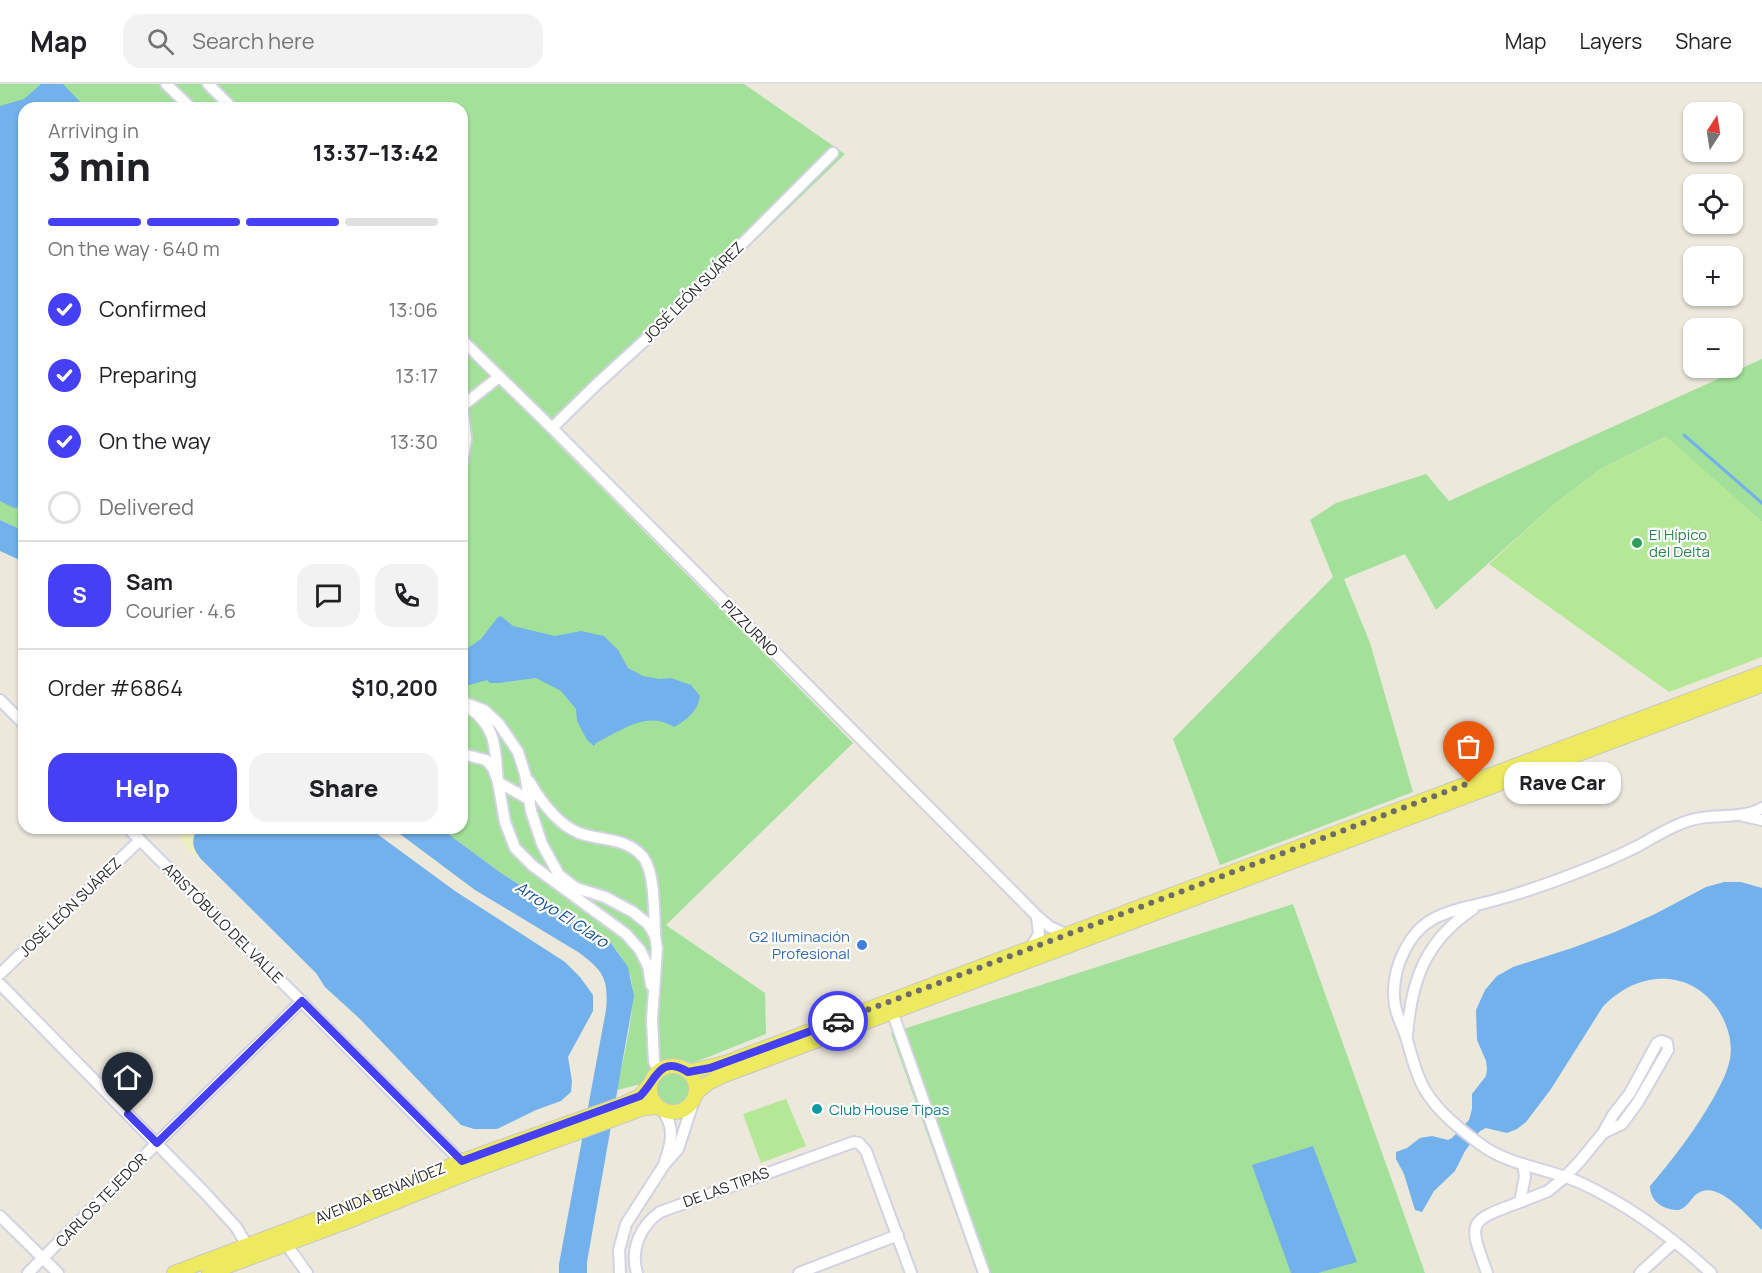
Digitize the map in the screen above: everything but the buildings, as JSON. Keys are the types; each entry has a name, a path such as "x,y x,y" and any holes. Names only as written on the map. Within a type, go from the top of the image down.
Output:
{"main road":[{"path":"1762,673 725,1063 688,1072 673,1066 658,1071 650,1084 649,1093 660,1109 676,1113 689,1106 708,1083 725,1075 1762,685"},
{"path":"688,1072 696,1085 695,1097"},
{"name":"AVENIDA BENAVÍDEZ","path":"625,1109 650,1084"},
{"name":"AVENIDA BENAVÍDEZ","path":"174,1273 338,1211 625,1109 660,1109"},
{"name":"AVENIDA BENAVÍDEZ","path":"209,1273 285,1244 466,1166"}],"street":[{"path":"166,84 185,102"},
{"path":"208,84 226,102"},
{"name":"JOSÉ LEÓN SUÁREZ","path":"552,428 654,332 833,153"},
{"name":"PIZZURNO","path":"468,346 1037,916 1050,927 1068,935"},
{"path":"468,400 499,377"},
{"path":"0,700 18,718"},
{"path":"468,705 484,710 499,724 518,752 542,843 559,875 576,888 605,897 633,912 648,924 656,936"},
{"path":"468,707 489,727 494,740 505,822 515,848 533,866 626,934 640,950 648,966 654,999"},
{"path":"468,756 486,760 493,768 498,783 530,800"},
{"path":"525,774 541,801 577,832 598,838 613,839 630,846 643,857 651,878 657,949 652,1019 654,1061 658,1071"},
{"path":"1711,1273 1674,1242 1620,1205 1565,1177 1494,1154 1454,1124 1433,1102 1415,1068 1396,1009 1394,996 1396,971 1404,951 1418,931 1448,912 1480,905 1554,882 1692,820 1719,815 1750,814 1762,808"},
{"path":"1738,815 1762,820"},
{"name":"ARISTÓBULO DEL VALLE","path":"134,834 466,1166"},
{"name":"JOSÉ LEÓN SUÁREZ","path":"0,974 140,840"},
{"path":"1407,1039 1412,995 1423,962 1445,933 1461,917 1480,905"},
{"path":"1029,950 1039,934 1037,916"},
{"path":"1404,951 1423,962"},
{"path":"0,984 157,1143 236,1227 247,1245"},
{"name":"CARLOS TEJEDOR","path":"28,1273 302,1001"},
{"path":"892,1014 984,1273"},
{"path":"1487,1273 1474,1238 1477,1224 1486,1215 1548,1191 1565,1177 1603,1133 1630,1093 1655,1046 1661,1041 1667,1043 1668,1050 1638,1102 1622,1124 1603,1133"},
{"path":"620,1273 619,1250 626,1224 664,1165 678,1149 695,1097"},
{"path":"660,1109 669,1119 672,1133 664,1165"},
{"name":"DE LAS TIPAS","path":"637,1273 634,1258 638,1239 647,1223 660,1212 847,1143 859,1143 866,1151 898,1236"},
{"path":"1520,1202 1525,1176 1523,1164"},
{"path":"0,1216 58,1273"},
{"path":"798,1273 898,1236 911,1273"},
{"path":"1640,1273 1674,1242"},
{"path":"285,1244 307,1273"}],"green space":[{"path":"0,84 744,84 845,154 551,437 853,743 666,925 765,993 766,1034 693,1063 674,1059 665,1060 654,1066 641,1084 617,1090 629,1031 632,1000 630,975 619,954 611,943 501,873 448,834 468,834 468,102 18,102 18,528 0,520"},
{"path":"1762,359 1762,522 1666,437 1599,470 1556,503 1436,610 1405,554 1344,579 1370,643 1413,792 1220,865 1173,739 1333,577 1310,520 1336,503 1426,474 1449,501 1720,378 1743,378 1743,368"},
{"name":"El Hípico del Delta","path":"1667,437 1762,522 1762,657 1669,692 1489,564 1556,503 1599,470"},
{"path":"1293,904 1425,1273 977,1273 891,1033"},
{"path":"673,1073 686,1078 691,1091 686,1104 673,1109 660,1104 655,1091 660,1078"},
{"path":"786,1099 806,1146 761,1163 743,1114"}],"sand":[{"path":"178,834 196,834 195,845 201,859 192,853"}],"water":[{"path":"41,84 63,84 80,102 18,102 18,508 14,508 0,501 0,106 24,99"},
{"path":"0,520 18,528 18,559 0,551"},
{"path":"501,616 513,626 555,636 581,631 604,636 618,650 628,668 643,676 659,679 671,678 691,685 700,696 697,706 687,718 674,727 664,722 644,721 625,728 594,746 587,740 577,721 576,709 561,691 536,678 499,683 490,683 487,680 468,685 468,648 481,639"},
{"path":"195,834 377,834 455,891 565,962 580,977 593,995 593,1011 568,1057 572,1081 571,1092 561,1101 497,1129 474,1129 461,1125 360,1019 325,987 316,973 201,859 193,844"},
{"name":"Arroyo El Claro","path":"400,834 448,834 501,873 611,943 628,967 634,996 587,1262 587,1273 559,1273 559,1264 606,1010 605,983 599,970 578,952 475,890"},
{"path":"1724,882 1741,882 1762,888 1762,1230 1733,1202 1716,1192 1708,1190 1700,1192 1679,1210 1663,1207 1652,1196 1650,1186 1692,1132 1725,1076 1731,1049 1725,1023 1707,996 1693,986 1662,979 1646,981 1630,987 1615,996 1602,1008 1551,1089 1526,1122 1507,1133 1486,1128 1480,1131 1465,1151 1455,1171 1434,1191 1422,1212 1415,1210 1404,1174 1396,1159 1396,1152 1407,1148 1420,1138 1432,1136 1448,1140 1469,1120 1472,1094 1486,1076 1487,1069 1477,1040 1476,1010 1485,990 1497,976 1513,967 1615,932 1706,887"},
{"path":"1313,1146 1357,1262 1318,1273 1291,1273 1252,1165"}],"waterway":[{"path":"1684,435 1762,503"}],"way so far":[{"path":"838,1021 1469,783"}],"place":[{"name":"El Hípico del Delta","path":"1637,543"},
{"name":"Rave Car","path":"1469,783"},
{"name":"G2 Iluminación Profesional","path":"862,945"},
{"name":"Club House Tipas","path":"817,1109"}],"route":[{"path":"128,1114 157,1143 302,1001 462,1161 625,1103 640,1096 658,1071 665,1067 673,1066 688,1072 710,1068 838,1021"}]}
